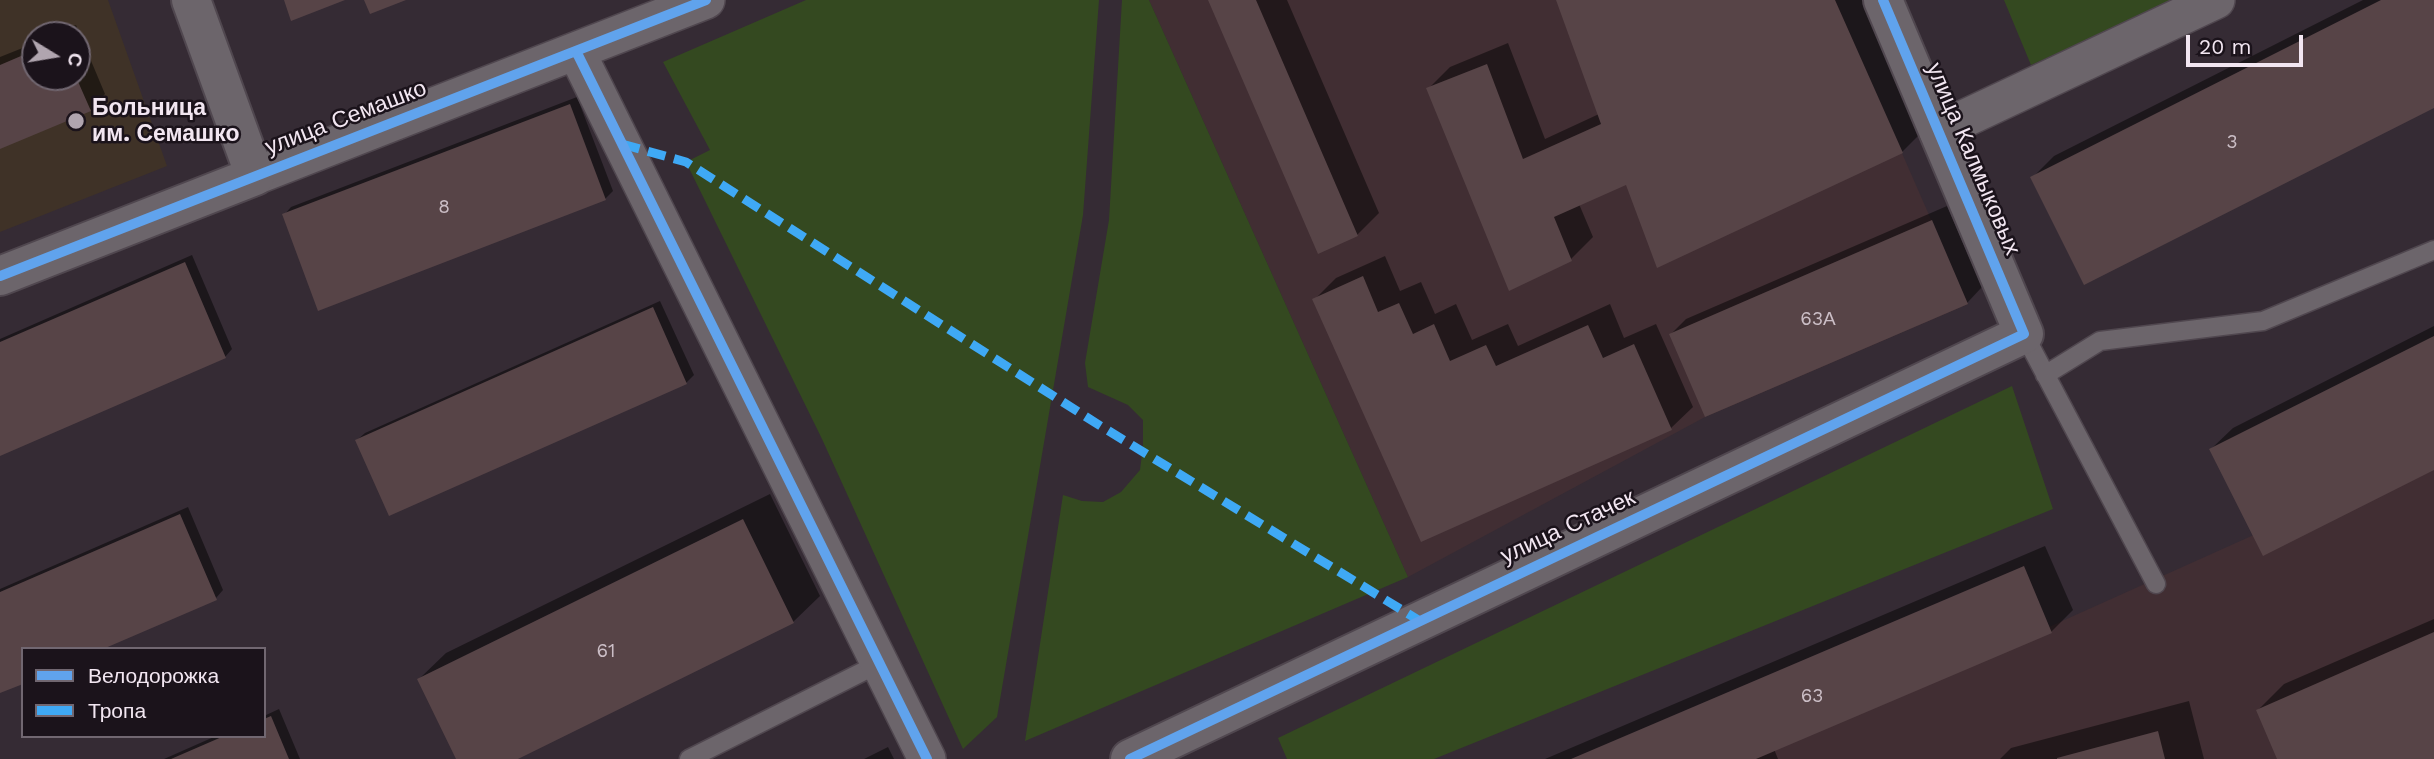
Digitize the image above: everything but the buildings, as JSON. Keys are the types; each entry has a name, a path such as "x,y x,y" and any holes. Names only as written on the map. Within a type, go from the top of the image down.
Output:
{"street":[{"path":"191,0 255,176"},
{"name":"улица Семашко","path":"0,276 706,0"},
{"name":"улица Калмыковых","path":"1883,0 2024,334"},
{"name":"улица Калмыковых","path":"1938,131 2216,0"},
{"path":"576,51 927,759"},
{"name":"улица Стачек","path":"1130,759 2024,334"}],"lane":[{"path":"2045,375 2100,341 2263,321 2434,250"},
{"path":"2024,334 2156,584"},
{"path":"689,759 880,663"}],"shaded area":[{"name":"Больница им. Семашко","path":"0,0 108,0 167,166 0,232"},
{"path":"1149,0 1835,0 1968,304 1705,417 1408,577"},
{"path":"2434,454 2434,759 1755,759"}],"green space":[{"path":"806,0 1099,0 1083,215 997,717 963,749 822,439 686,162 710,150 663,62"},
{"path":"1122,0 1149,0 1408,577 1025,741 1063,495 1082,501 1103,502 1121,492 1140,470 1143,420 1128,405 1088,387 1085,363 1109,220"},
{"path":"2004,0 2177,0 2031,65"},
{"path":"2012,386 2053,509 1434,759 1287,759 1278,738"}],"marked path":[{"path":"622,144 686,162 1099,425 1420,621"}],"cycle path":[{"path":"0,276 706,0"},
{"path":"1130,759 2024,334 1883,0"},
{"path":"576,51 927,759"}],"place":[{"name":"Больница им. Семашко","path":"76,121"}]}
